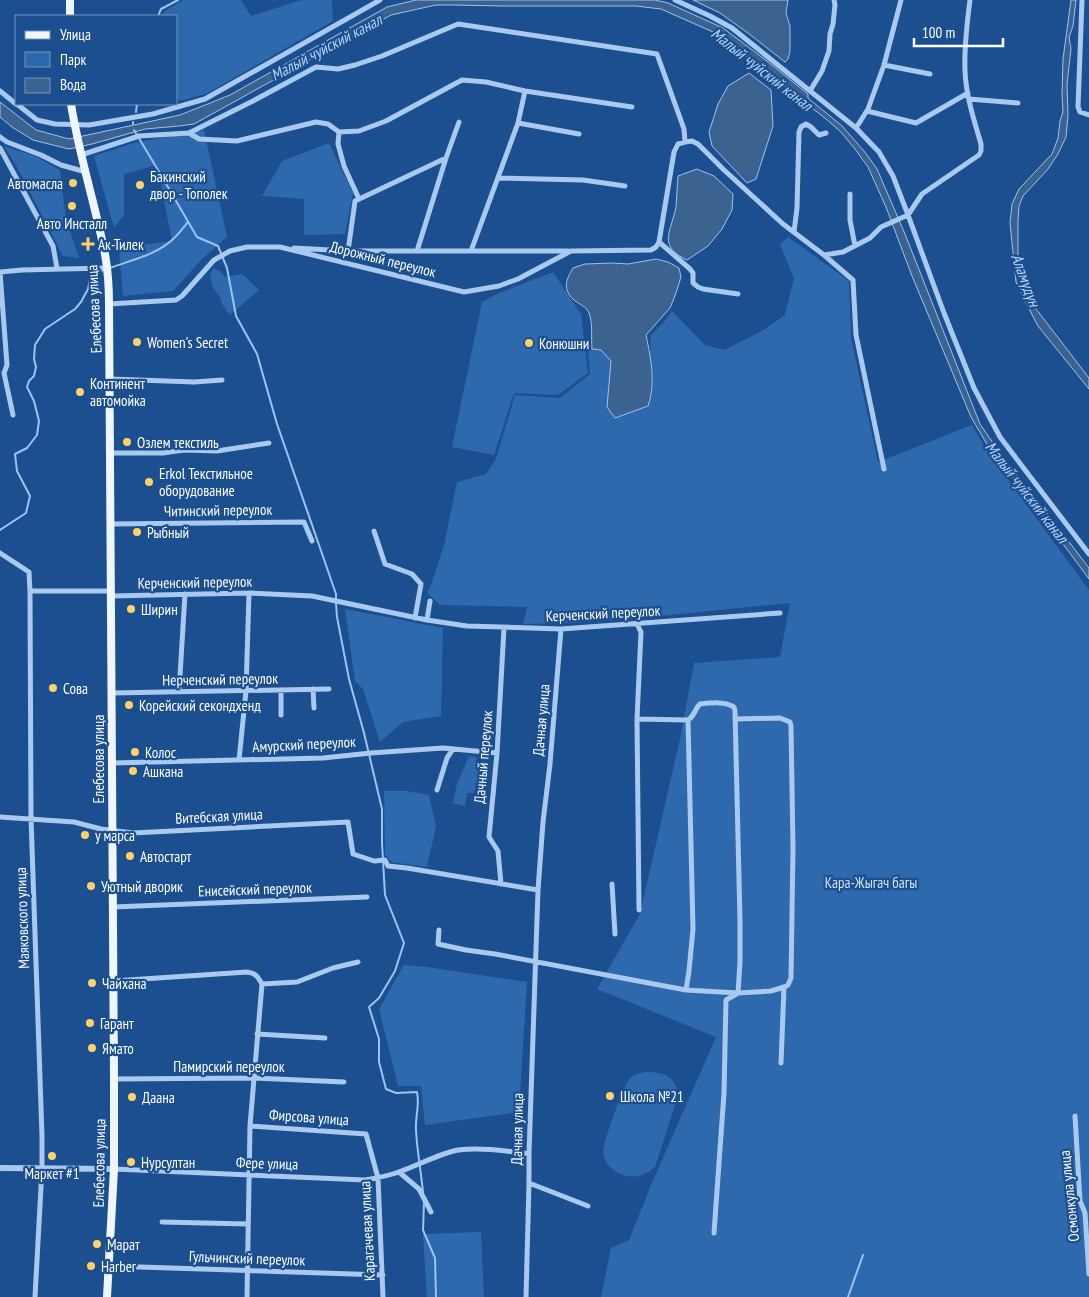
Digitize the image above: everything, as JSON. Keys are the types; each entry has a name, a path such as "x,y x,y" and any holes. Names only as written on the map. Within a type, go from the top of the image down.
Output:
{"main road":[{"path":"70,0 70,15"},
{"name":"Елебесова улица","path":"72,105 75,126 105,255 109,304 114,1169 107,1297"}],"street":[{"path":"17,105 37,120 75,126 153,114 205,99 380,0"},
{"path":"675,0 732,28 856,128 879,152 893,176 974,388 1000,437 1089,554"},
{"path":"810,91 822,71 829,50 834,0"},
{"path":"856,128 867,111 884,65 901,0"},
{"path":"824,255 843,252 870,238 881,227 908,215 922,194 979,155 981,151 980,144 968,99 965,71 966,29 970,0"},
{"path":"1082,0 1078,108 1080,112 1089,115"},
{"path":"81,153 139,136 189,133 316,67 338,69 355,65 382,56 458,24 657,54 684,129 685,142"},
{"path":"884,65 930,74"},
{"path":"189,133 199,139 237,141 316,122 328,124 339,132 359,131 386,121 462,80 486,82 526,91 632,106"},
{"path":"0,91 15,103"},
{"path":"471,251 518,123 526,91"},
{"path":"867,111 916,123 968,93"},
{"path":"968,99 1018,103"},
{"path":"417,251 459,122"},
{"path":"518,123 579,134"},
{"path":"794,232 799,132 801,127 806,124 819,135 826,133"},
{"path":"339,132 338,144 344,166 359,199"},
{"path":"0,138 61,165 86,172"},
{"path":"738,294 698,287 693,283 693,273 690,269 659,242 674,152 678,144 692,141 698,144 736,181 794,232 853,280 856,335 884,469"},
{"path":"0,148 53,246 57,268"},
{"path":"348,251 355,201 446,158"},
{"path":"498,178 583,180 625,186"},
{"path":"850,194 850,220 855,246"},
{"name":"Дорожный переулок","path":"109,304 176,300 182,296 214,260 230,251 247,247 280,247 464,292 499,286 518,279 571,251 651,250 659,242"},
{"path":"280,247 348,251 571,251"},
{"path":"13,415 4,372 7,365 0,272 57,268 107,268"},
{"path":"110,379 194,382 222,380"},
{"path":"110,453 163,453 184,450 217,451 269,443"},
{"name":"Читинский переулок","path":"111,524 304,522 312,541"},
{"path":"374,531 385,564 412,574 421,584 415,618"},
{"name":"Маяковского улица","path":"0,553 29,572 30,591 31,818 42,1136 35,1297"},
{"name":"Керченский переулок","path":"30,591 312,596 415,618 467,626 504,628 562,629 780,613"},
{"path":"179,692 185,594"},
{"path":"239,760 246,691 249,594"},
{"path":"428,620 430,601"},
{"path":"637,624 641,632 637,719 639,910"},
{"name":"Дачный переулок","path":"501,884 498,851 489,837 498,753 504,628"},
{"name":"Дачная улица","path":"526,1297 528,1154 538,890 562,629"},
{"path":"313,689 314,708"},
{"name":"Нерченский переулок","path":"112,693 329,689"},
{"path":"281,690 281,715"},
{"path":"637,719 688,720 693,717 699,704 729,704 733,706 735,711 740,921 738,993"},
{"path":"439,930 438,944 686,990 738,993 771,991 788,985 791,978 793,848 791,724 780,718 736,719"},
{"path":"686,990 693,929 688,720"},
{"name":"Амурский переулок","path":"112,763 323,758 443,748 498,753"},
{"path":"436,790 447,758 453,749"},
{"name":"Витебская улица","path":"0,817 74,822 113,831 133,833 348,822 353,854 374,860 385,860 388,866 501,884"},
{"path":"501,884 538,890"},
{"path":"612,884 615,934"},
{"name":"Енисейский переулок","path":"113,907 367,898"},
{"path":"114,981 248,972 258,976 262,984 297,982 333,968 358,962"},
{"name":"Фирсова улица","path":"247,1297 250,1126 262,984"},
{"path":"781,1063 784,987"},
{"path":"714,1233 724,1093 726,1000 738,993"},
{"path":"257,1034 325,1038"},
{"name":"Памирский переулок","path":"114,1079 253,1078 344,1082"},
{"name":"Осмонкула улица","path":"1075,1116 1080,1201 1085,1212 1089,1274"},
{"name":"Фирсова улица","path":"250,1126 366,1134"},
{"name":"Карагачевая улица","path":"366,1134 378,1178 384,1297"},
{"name":"Фере улица","path":"0,1168 114,1169 365,1180 399,1172 457,1150 481,1149 528,1154"},
{"path":"399,1172 419,1189 430,1212"},
{"path":"529,1183 588,1206"},
{"path":"162,1222 248,1224"},
{"name":"Гульчинский переулок","path":"109,1266 383,1275"}],"green space":[{"path":"183,0 241,0 251,16 302,0 332,0 333,21 206,94 179,101 178,15 163,15 165,11"},
{"path":"204,130 227,237 200,261 173,291 123,296 119,248 172,241 157,165 124,174 124,215 114,228 94,156 134,143"},
{"path":"329,143 353,193 345,234 304,235 304,199 262,196 282,161"},
{"path":"4,146 35,156 60,170 66,219 79,258 63,256 17,167"},
{"name":"Кара-Жыгач багы","path":"788,237 849,281 851,338 878,462 972,425 985,448 1089,590 1089,1297 601,1297 611,1248 629,1240 716,1037 597,989 640,914 680,739 694,663 780,657 790,603 641,618 523,624 527,607 440,605 427,592 444,545 457,482 486,474 496,459 515,395 560,398 590,374 588,348 601,350 611,361 607,407 651,397 653,378 650,354 651,335 672,311 705,345 724,350 760,332 785,315 794,278 780,245"},
{"path":"213,268 220,271 225,277 242,274 259,290 230,315 213,288 210,277"},
{"name":"Конюшни","path":"553,272 581,314 588,373 558,395 514,393 494,455 452,447 482,302 499,293"},
{"path":"345,609 443,628 441,716 403,722 380,742 363,689 355,681"},
{"path":"469,756 476,757 477,770 489,771 488,784 476,783 474,793 467,793 465,806 453,803 457,784"},
{"path":"384,791 407,791 429,795 436,826 427,867 391,862 385,854"},
{"path":"404,965 527,982 519,1112 425,1125 421,1086 398,1086 379,1009"},
{"path":"645,1072 668,1076 675,1084 678,1096 655,1167 640,1176 632,1177 623,1175 611,1168 605,1160 603,1149 624,1089 631,1077"},
{"path":"481,1232 484,1297 427,1297 423,1234"}],"water":[{"name":"Малый чуйский канал","path":"416,0 655,0 668,3 723,28 808,94 808,98 842,126 877,169 905,234 980,424 1009,466 1089,568 1089,579 988,446 971,417 912,276 886,207 868,167 855,149 841,132 826,119 733,46 713,32 661,9 636,6 436,5 391,15 194,124 145,129 69,149 33,140 0,117 0,102 36,130 69,139 180,115 230,95 387,7"},
{"path":"693,0 788,0 786,13 790,26 790,51 788,59 785,62 720,13"},
{"path":"1071,0 1076,0 1073,26 1069,37 1071,49 1067,84 1068,115 1066,137 1048,169 1023,196 1019,206 1018,260 1036,309 1089,378 1089,389 1038,326 1025,301 1016,282 1010,223 1012,204 1019,189 1052,154 1058,138 1063,112 1063,59"},
{"path":"749,73 771,90 773,126 756,179 747,183 712,146 709,132 718,104 728,86"},
{"path":"697,169 714,176 733,194 732,210 722,229 708,246 687,260 672,249 668,238 676,207 678,176"},
{"path":"656,259 668,262 679,268 681,277 670,308 646,335 652,371 652,389 648,406 615,418 607,407 611,361 601,350 592,349 589,313 585,307 570,296 566,284 567,280 573,268 585,264 628,264"}],"waterway":[{"path":"158,15 161,9 178,0"},
{"path":"136,112 137,105"},
{"path":"134,130 197,237 218,246 227,268 236,316 257,354 277,424 336,594 336,599"},
{"path":"110,268 159,250 174,238 188,222"},
{"path":"0,530 26,513 30,496 17,471 15,454 27,448 37,435 39,421 34,401 27,387 29,381 34,376 36,367 34,359 35,345 45,329 75,309 81,302 88,289 91,275 103,270"},
{"path":"336,603 349,679 382,809 385,895 404,943 395,971 379,998 369,1007 379,1039 379,1062 386,1089 396,1093 417,1092 416,1130 423,1192"},
{"path":"424,1202 423,1230 435,1258 436,1297"},
{"path":"848,1297 863,1255"}],"place":[{"name":"Автомасла","path":"73,183"},
{"name":"Бакинский двор - Тополек","path":"140,185"},
{"name":"Авто Инсталл","path":"72,206"},
{"name":"Ак-Тилек","path":"88,244"},
{"name":"Women's Secret","path":"137,342"},
{"name":"Конюшни","path":"529,343"},
{"name":"Континент автомойка","path":"80,392"},
{"name":"Озлем текстиль","path":"127,442"},
{"name":"Erkol Текстильное оборудование","path":"149,482"},
{"name":"Рыбный","path":"137,532"},
{"name":"Ширин","path":"131,609"},
{"name":"Сова","path":"53,688"},
{"name":"Корейский секондхенд","path":"129,705"},
{"name":"Колос","path":"135,752"},
{"name":"Ашкана","path":"133,771"},
{"name":"у марса","path":"85,835"},
{"name":"Автостарт","path":"130,856"},
{"name":"Уютный дворик","path":"91,886"},
{"name":"Чайхана","path":"92,983"},
{"name":"Гарант","path":"90,1023"},
{"name":"Ямато","path":"92,1048"},
{"name":"Школа №21","path":"610,1096"},
{"name":"Даана","path":"132,1097"},
{"name":"Маркет #1","path":"52,1156"},
{"name":"Нурсултан","path":"131,1162"},
{"name":"Марат","path":"97,1244"},
{"name":"Harber","path":"91,1266"}],"water label":[{"name":"Аламүдүн","path":"1026,280"}]}
